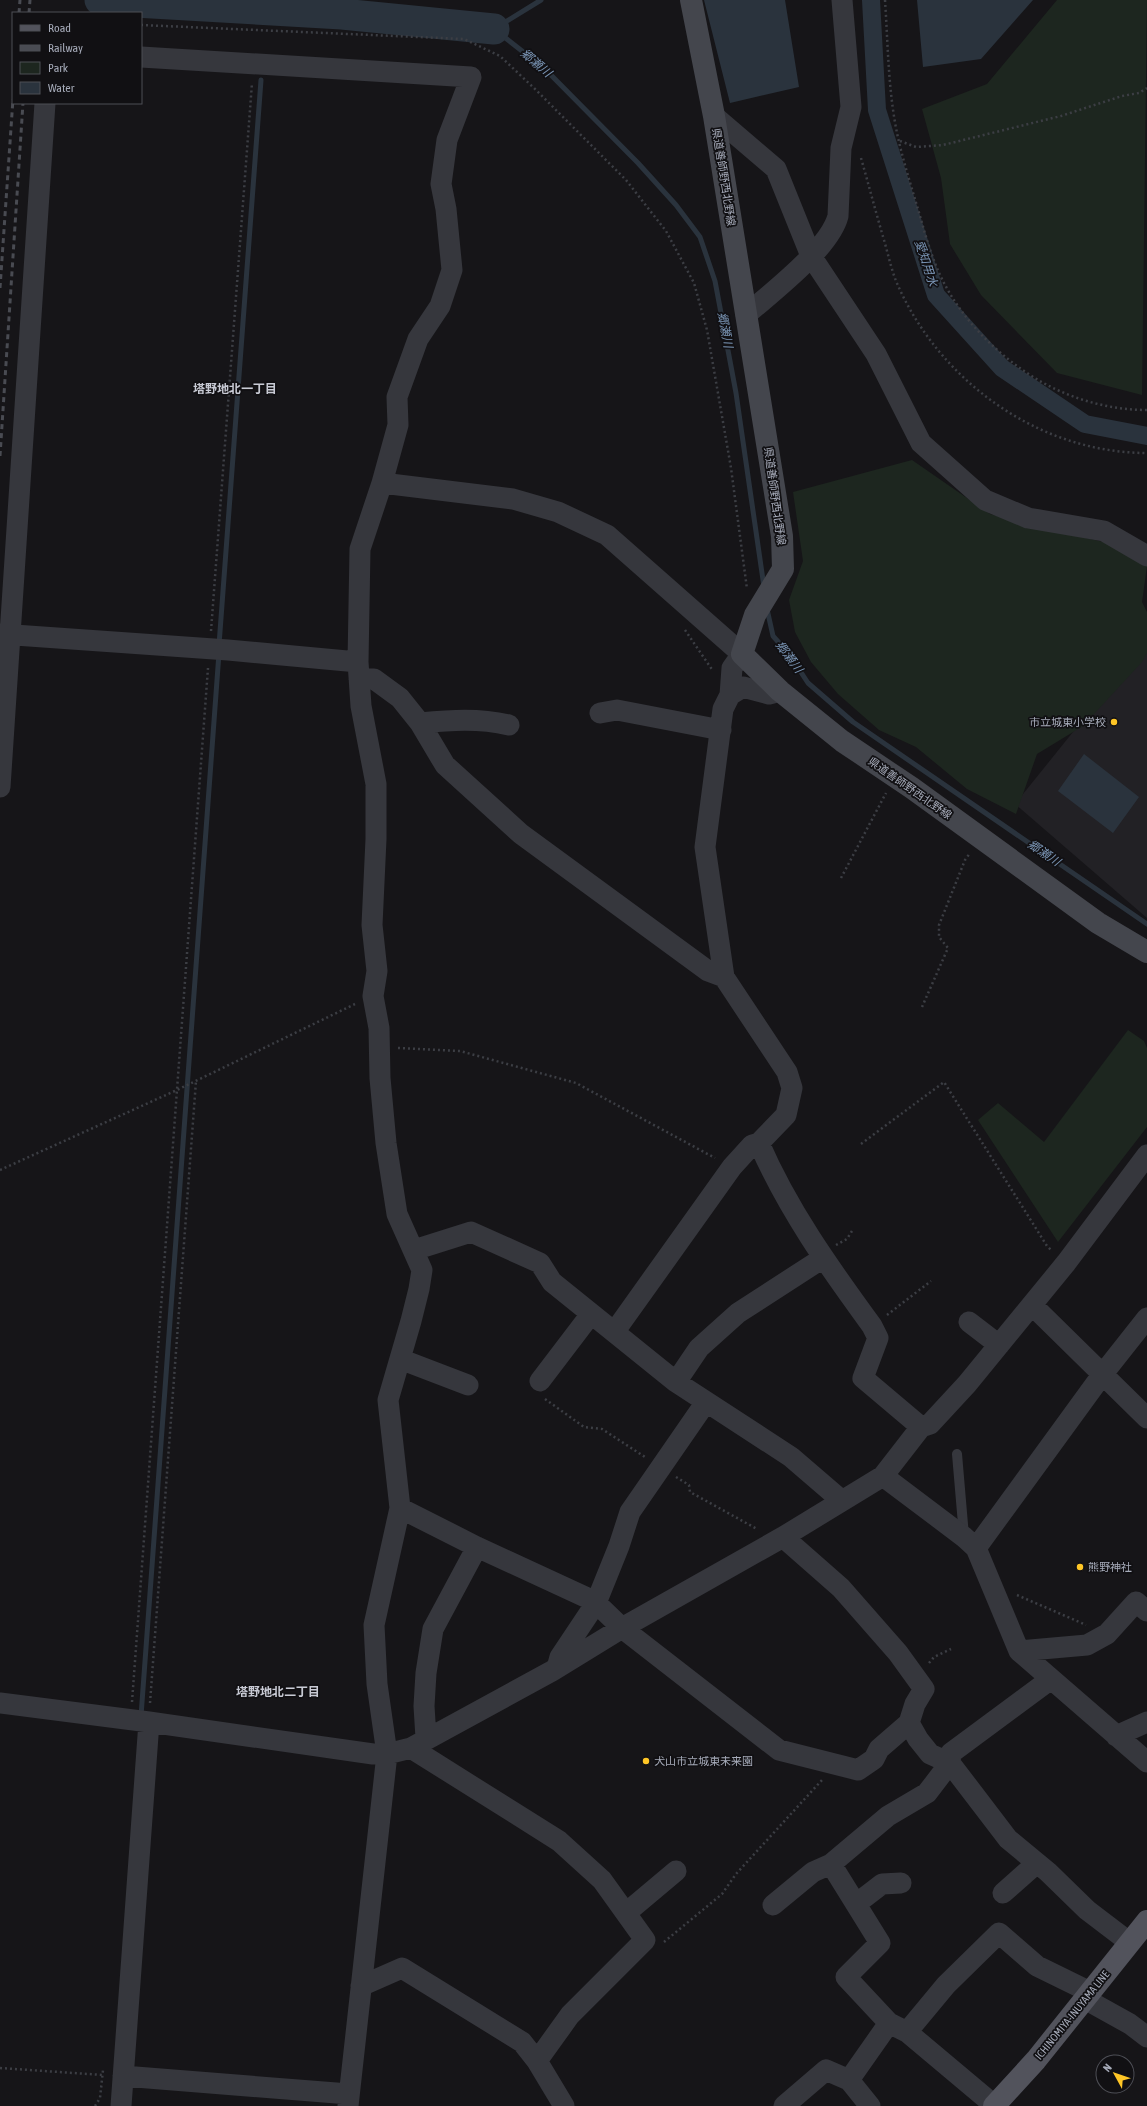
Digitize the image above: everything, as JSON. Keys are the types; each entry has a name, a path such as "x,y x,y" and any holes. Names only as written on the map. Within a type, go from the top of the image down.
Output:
{"main road":[{"name":"県道善師野西北野線","path":"691,0 714,116 782,536 783,569 755,615 742,654 780,692 842,741 894,776 1098,923 1147,952"},
{"name":"ICHINOMIYA-INUYAMA LINE","path":"994,2106 1036,2060 1147,1920"}],"street":[{"path":"746,315 811,256 836,226 838,216 841,148 851,107 842,0"},
{"path":"110,2076 349,2100 387,1754 377,1684 374,1625 400,1508 388,1400 412,1321 422,1270 398,1214 386,1143 380,1078 379,1028 373,996 376,971 372,925 376,839 376,784 361,706 359,671 360,549 382,483 398,424 397,397 418,339 440,306 452,270 446,209 441,184 447,140 471,77 142,57"},
{"path":"0,787 5,634 45,104"},
{"path":"714,116 776,169 811,256 876,354 921,443 954,474 985,500 1028,518 1104,531 1147,556"},
{"path":"382,483 513,499 558,512 607,535 742,654 732,668 731,688 723,709 705,847 724,977 787,1072 792,1088 786,1115 759,1143 752,1145 732,1167 615,1331"},
{"path":"5,634 219,650 359,671 374,679 400,698 420,723 446,765 521,834 708,970 724,977"},
{"path":"731,688 744,687 769,694 780,692"},
{"path":"600,713 617,710 721,730"},
{"path":"420,723 461,719 490,721 509,725"},
{"path":"759,1143 775,1179 823,1258 872,1326 878,1338 863,1378 921,1427"},
{"path":"0,1703 373,1754 387,1754 418,1743 557,1668 622,1628 783,1536 883,1476 921,1427 930,1424 999,1345 1066,1263 1145,1161"},
{"path":"414,1250 471,1232 540,1263 552,1282 591,1314 615,1331 676,1382 791,1457 841,1500"},
{"path":"676,1382 700,1348 738,1312 823,1258"},
{"path":"1032,1305 1147,1418"},
{"path":"540,1381 591,1314"},
{"path":"970,1543 1147,1318"},
{"path":"970,1322 999,1345"},
{"path":"400,1359 468,1385"},
{"path":"557,1668 560,1657 596,1603 620,1546 630,1512 706,1402"},
{"path":"883,1476 970,1543 990,1581 1019,1651 1147,1762"},
{"path":"400,1508 477,1547 517,1564 596,1603 622,1628 779,1750 858,1770 874,1759 879,1750 909,1723 915,1704 924,1689 917,1677 841,1588 783,1536"},
{"path":"418,1743 424,1706 426,1673 433,1629 477,1547"},
{"path":"1019,1651 1087,1645 1107,1634 1136,1602 1147,1611"},
{"path":"773,1905 813,1872 832,1864 888,1816 927,1792 950,1763 951,1753 1051,1679"},
{"path":"121,2106 110,2076 140,1721"},
{"path":"1116,1736 1147,1722"},
{"path":"909,1723 918,1739 930,1754 950,1763 1008,1839 1037,1863 1087,1910 1130,1942"},
{"path":"418,1743 559,1841 602,1880 645,1940 570,2015 537,2061"},
{"path":"1003,1893 1037,1863"},
{"path":"832,1864 880,1943 846,1977 898,2027 994,2106"},
{"path":"626,1913 676,1871"},
{"path":"856,1904 882,1884 901,1883"},
{"path":"849,2080 898,2027 946,1985 999,1933 1037,1966 1087,1996 1147,2037"},
{"path":"361,1986 402,1968 522,2042 537,2061 564,2106"},
{"path":"784,2106 826,2070 849,2080 870,2106"}],"lane":[{"path":"957,1454 970,1543"}],"path":[{"path":"885,0 892,100 900,141 932,256 958,308 972,326 1013,364 1057,390 1081,400 1106,406 1147,410"},
{"path":"142,25 464,39 500,56 535,88 626,180 666,231 694,283 707,330 731,468 747,589 755,615"},
{"path":"140,1721 177,1090 219,650 253,63"},
{"path":"900,141 916,147 943,145 1062,116 1122,96 1139,93 1147,88"},
{"path":"859,152 896,280 914,318 954,368 994,403 1041,430 1086,446 1120,453 1147,453"},
{"path":"682,602 679,621 693,644 716,675 731,688"},
{"path":"841,878 867,832 894,776"},
{"path":"922,1006 948,948 939,937 939,925 965,860 981,838"},
{"path":"0,1170 177,1090 373,996"},
{"path":"379,1047 460,1051 576,1083 732,1167"},
{"path":"140,1721 196,1081"},
{"path":"861,1144 944,1082 1047,1246 1066,1263"},
{"path":"872,1326 931,1281"},
{"path":"990,1581 1107,1634"},
{"path":"917,1677 934,1657 951,1649"},
{"path":"645,1940 657,1948 722,1894 736,1874 836,1765"},
{"path":"103,2067 110,2076"},
{"path":"0,2068 110,2076"},
{"path":"95,2106 110,2076"}],"shaded area":[{"name":"市立城東小学校","path":"1147,640 1147,918 1015,804"}],"green space":[{"path":"1057,0 1147,0 1142,395 1057,373 981,295 950,244 941,178 922,109 987,84"},
{"path":"912,460 990,514 1049,530 1104,542 1147,566 1142,602 1147,612 1147,653 1142,662 1083,726 1037,754 1016,814 967,789 916,747 879,730 838,694 811,662 795,632 789,600 803,561 793,492"},
{"path":"1128,1030 1144,1041 1147,1048 1147,1127 1058,1242 978,1120 998,1103 1044,1142"}],"water":[{"path":"704,0 785,0 799,87 730,103"},
{"path":"917,0 1033,0 981,59 923,67"},
{"path":"1084,754 1139,797 1113,833 1058,791"}],"waterway":[{"name":"郷瀬川","path":"100,0 342,14 494,29"},
{"name":"郷瀬川","path":"541,0 494,29 545,69 638,163 676,205 700,237 715,281 736,393 764,587"},
{"name":"愛知用水","path":"871,0 877,110 936,295 1002,368 1085,424 1147,436"},
{"path":"219,645 261,80"},
{"name":"郷瀬川","path":"767,609 773,636 789,654 808,683 853,722 1147,924"},
{"path":"141,1716 219,653"}],"railway":[{"path":"19,12 20,0"},
{"path":"29,12 30,0"},
{"path":"0,288 13,104"},
{"path":"0,456 23,104"}],"place":[{"name":"市立城東小学校","path":"1114,722"},
{"name":"熊野神社","path":"1080,1567"},
{"name":"犬山市立城東未来園","path":"646,1761"}],"district":[{"name":"塔野地北一丁目","path":"235,389"},
{"name":"塔野地北二丁目","path":"278,1692"}]}
